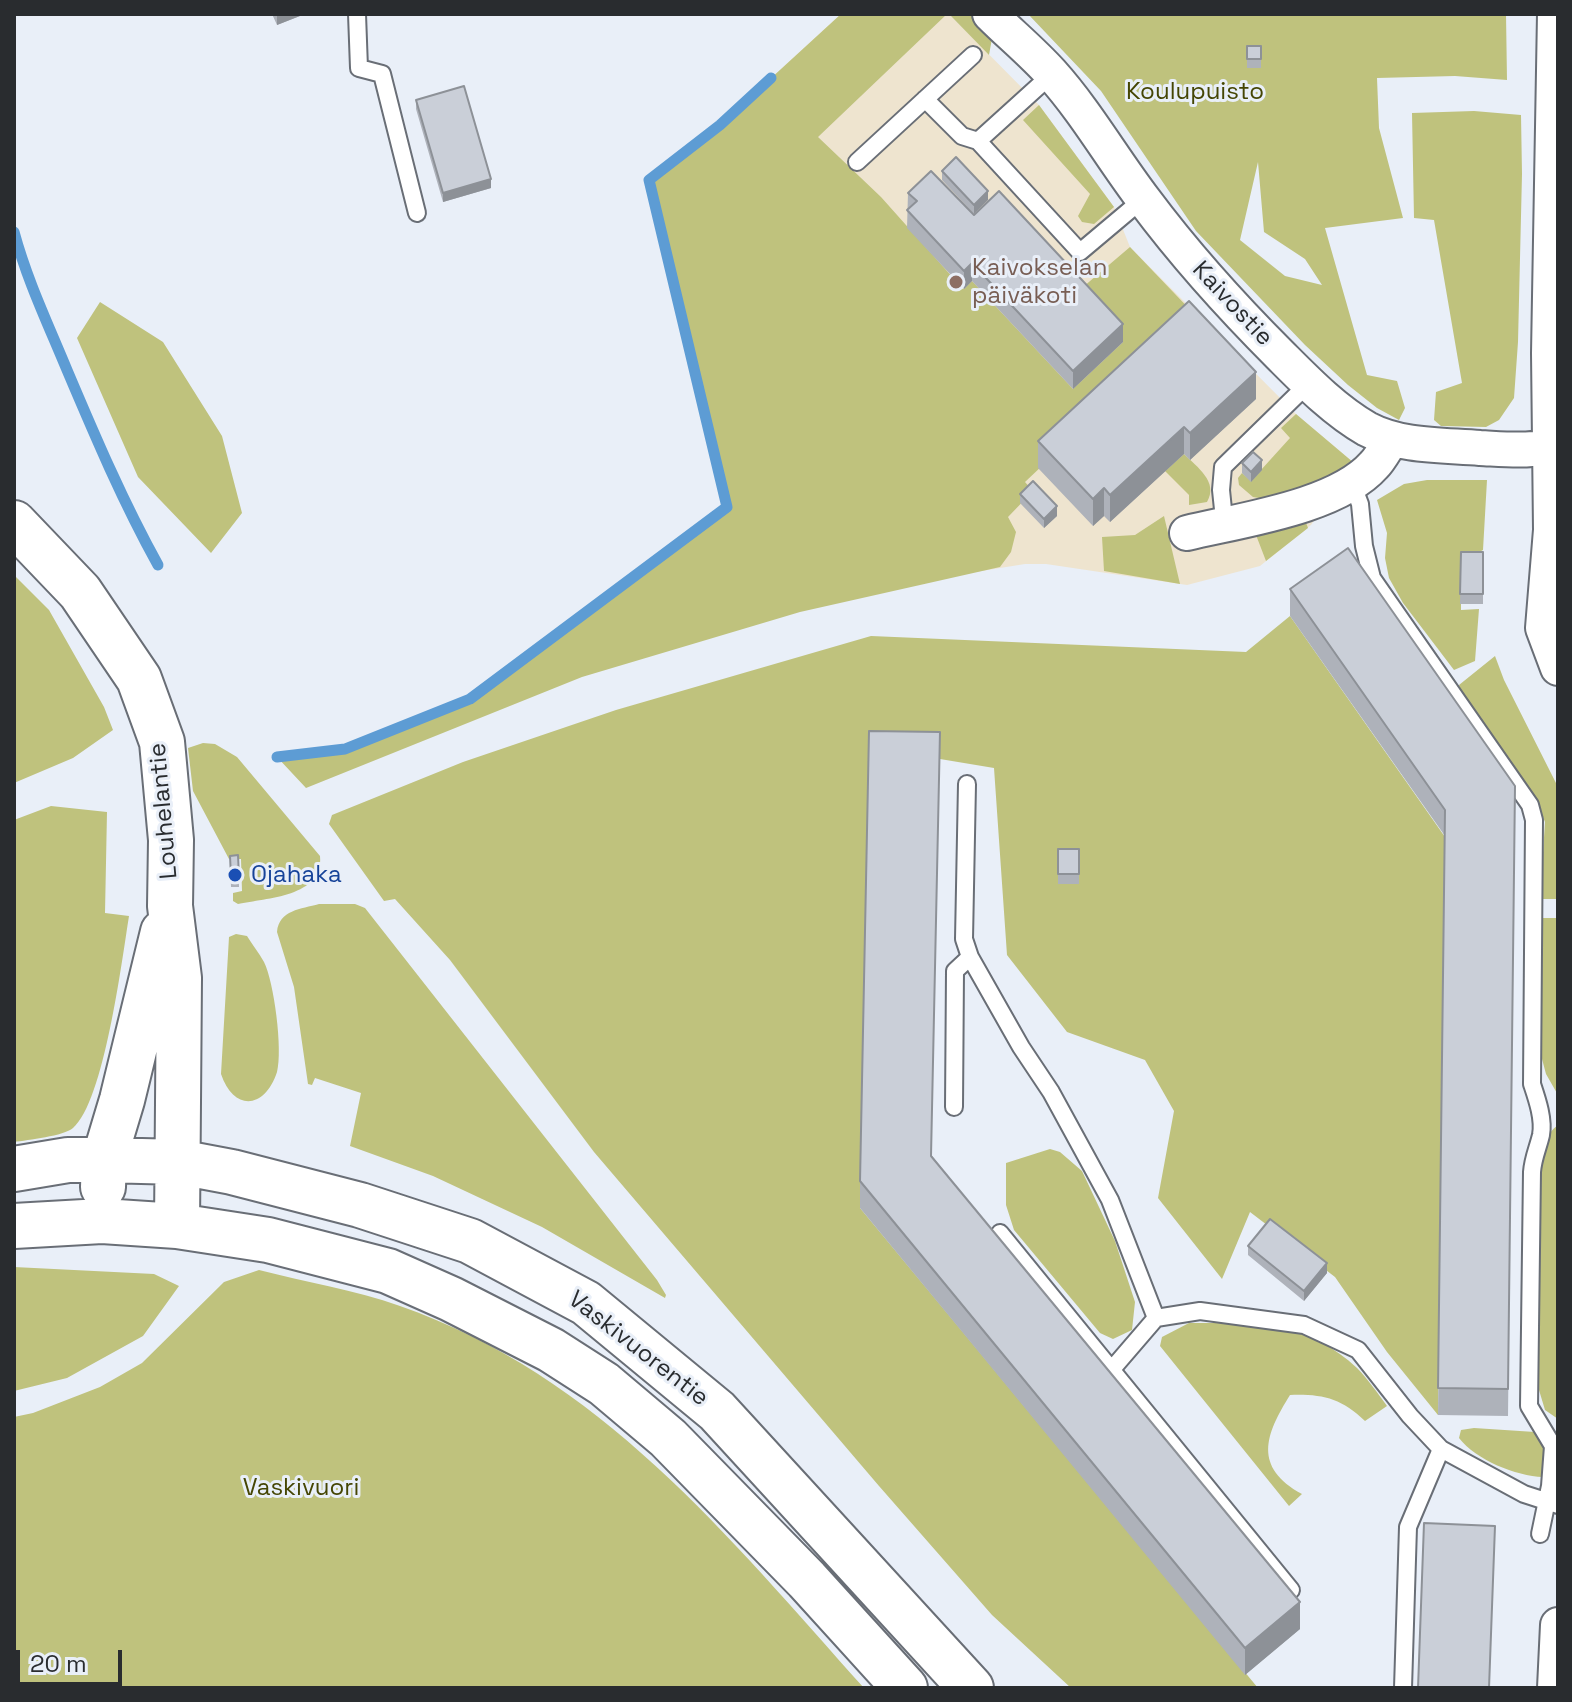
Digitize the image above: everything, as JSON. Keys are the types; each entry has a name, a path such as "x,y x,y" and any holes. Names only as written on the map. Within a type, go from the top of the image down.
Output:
{"main road":[{"name":"Louhelantie","path":"14,523 80,592 139,679 162,742 171,840 170,906 179,978 177,1226"},
{"name":"Louhelantie","path":"102,1221 104,1160 170,906"},
{"name":"Vaskivuorentie","path":"14,1169 68,1160 104,1160 179,1162 232,1172 360,1205 470,1241 586,1303 717,1411 971,1688"},
{"name":"Vaskivuorentie","path":"14,1226 102,1221 177,1226 268,1240 388,1271 551,1350 604,1384 668,1438 807,1580 905,1688"}],"street":[{"name":"Kaivostie","path":"990,14 1052,74 1101,137 1143,199 1232,306 1309,383 1368,429 1392,439 1421,444 1492,448 1555,444"},
{"path":"1555,14 1549,353 1555,444 1543,628 1558,668"},
{"path":"1187,533 1225,531 1324,499 1374,466 1392,439"},
{"path":"1555,1688 1558,1625"}],"lane":[{"path":"357,14 359,68 382,74 417,213"},
{"path":"857,162 973,55"},
{"path":"978,141 1052,74"},
{"path":"925,99 962,136 978,141 1080,252 1143,199"},
{"path":"1225,531 1223,467 1309,383"},
{"path":"1352,483 1360,504 1364,546 1372,578 1530,805 1534,820 1532,1084 1542,1133 1533,1155 1532,1172 1529,1406 1553,1446 1552,1503 1540,1534"},
{"path":"967,784 964,939 970,957 1021,1047 1051,1092 1110,1200 1156,1318"},
{"path":"954,1107 955,971 970,957"},
{"path":"1000,1233 1291,1590"},
{"path":"1113,1368 1156,1318 1200,1311 1304,1325 1358,1350 1410,1416 1441,1449 1497,1480 1552,1503"},
{"path":"1403,1688 1408,1527 1441,1449"}],"shaded area":[{"name":"Kaivokselan päiväkoti","path":"841,14 949,14 1039,105 1114,207 1130,247 1296,414 1354,463 1311,525 1260,566 1187,585 1046,564 1025,564 969,573 720,125"}],"green space":[{"path":"841,14 947,14 818,137 881,197 963,289 972,281 1073,389 1123,342 1076,293 1130,247 1198,318 1025,482 1033,491 1008,517 1016,532 1011,552 1000,567 800,612 582,677 306,788 277,757 345,749 470,699 727,507 649,180 720,125"},
{"path":"949,14 974,14 993,33 989,55"},
{"name":"Koulupuisto","path":"1028,14 1506,14 1507,80 1455,76 1377,78 1379,128 1403,218 1325,228 1367,375 1397,381 1405,408 1399,420 1377,408 1348,385 1305,345 1196,231 1101,91","holes":["1258,162 1264,232 1305,259 1322,285 1285,276 1240,240"]},
{"path":"1039,105 1114,207 1094,224 1082,222 1078,216 1090,194 1023,120"},
{"path":"1474,111 1521,115 1518,342 1514,398 1499,420 1486,427 1441,426 1434,420 1436,392 1462,383 1434,220 1414,218 1412,113"},
{"path":"100,302 163,342 222,436 242,513 211,553 138,477 77,338"},
{"path":"1296,414 1354,463 1346,473 1289,494 1265,499 1253,497 1239,485 1238,478 1242,473 1251,481 1290,438 1281,428"},
{"path":"1184,454 1208,481 1210,495 1207,502 1189,505 1189,495 1165,471"},
{"path":"1427,480 1487,480 1483,550 1461,562 1461,610 1479,609 1475,661 1454,670 1403,603 1389,578 1385,558 1387,533 1377,500 1404,484"},
{"path":"1164,516 1180,584 1104,571 1102,537 1135,535"},
{"path":"1305,520 1308,528 1266,561 1256,535"},
{"path":"14,575 49,610 104,707 113,730 73,758 14,783"},
{"path":"1290,616 1445,837 1438,1415 1387,1352 1335,1277 1250,1212 1222,1279 1158,1198 1174,1111 1145,1060 1067,1032 1007,955 994,768 940,759 870,758 860,1208 1258,1688 1071,1688 992,1615 879,1486 594,1152 450,960 395,899 384,901 329,824 332,815 463,762 616,710 871,636 1246,652"},
{"path":"1495,656 1558,787 1558,899 1540,899 1545,822 1536,799 1462,695 1459,685"},
{"path":"203,743 215,744 237,757 320,856 319,870 303,888 263,900 238,904 233,901 233,893 242,891 241,859 229,859 193,791 188,748"},
{"path":"51,806 107,812 105,913 129,916 110,1029 94,1090 84,1113 68,1131 14,1142 14,820"},
{"path":"319,904 355,904 365,908 657,1280 665,1298 542,1227 433,1176 350,1146 361,1093 315,1078 312,1085 308,1084 294,987 277,932 286,915"},
{"path":"1540,918 1558,918 1558,1095 1546,1074 1538,1044"},
{"path":"236,934 247,936 264,962 271,985 278,1033 279,1062 272,1084 257,1099 249,1101 234,1095 221,1074 229,937"},
{"path":"1558,1125 1558,1419 1545,1410 1539,1390 1536,1356 1538,1164 1547,1138"},
{"path":"1050,1149 1060,1152 1082,1171 1115,1241 1135,1302 1132,1330 1113,1339 1100,1333 1014,1230 1006,1205 1006,1163"},
{"path":"14,1267 154,1274 179,1286 143,1336 67,1378 14,1391"},
{"name":"Vaskivuori","path":"259,1270 400,1306 472,1336 538,1374 599,1418 656,1466 762,1574 864,1688 14,1688 14,1417 33,1413 100,1387 142,1363 224,1282"},
{"path":"1189,1323 1258,1325 1299,1333 1319,1341 1357,1368 1387,1406 1365,1421 1339,1402 1312,1395 1290,1395 1274,1424 1268,1449 1276,1473 1302,1494 1289,1506 1160,1346 1162,1337"},
{"path":"1461,1430 1535,1432 1545,1453 1543,1477 1509,1470 1486,1460 1466,1446 1459,1438"}],"building":[{"path":"1247,46 1261,46 1261,59 1247,59"},
{"path":"464,86 491,179 443,193 416,100"},
{"path":"956,157 988,191 974,205 942,171"},
{"path":"931,171 974,215 999,191 1123,324 1073,371 972,263 964,271 907,210 917,201 908,193"},
{"path":"1189,301 1256,372 1190,433 1184,427 1110,495 1104,488 1093,499 1038,441"},
{"path":"1253,452 1262,460 1251,472 1242,463"},
{"path":"1033,481 1057,506 1044,519 1020,494"},
{"path":"1348,548 1515,786 1508,1389 1438,1388 1445,810 1290,589"},
{"path":"1461,552 1483,552 1483,594 1460,594"},
{"path":"869,731 940,732 931,1156 1300,1602 1245,1648 860,1181"},
{"path":"1058,849 1079,849 1079,874 1058,874"},
{"path":"238,855 239,877 231,877 230,856"},
{"path":"1270,1219 1327,1263 1304,1291 1248,1246"},
{"path":"1424,1523 1495,1526 1489,1688 1418,1688"}],"waterway":[{"path":"277,757 345,749 470,699 727,507 649,180 720,125 771,78"},
{"path":"14,232 31,285 88,419 158,565"}],"place":[{"name":"Kaivokselan päiväkoti","path":"956,282"},
{"name":"Ojahaka","path":"235,875"}]}
